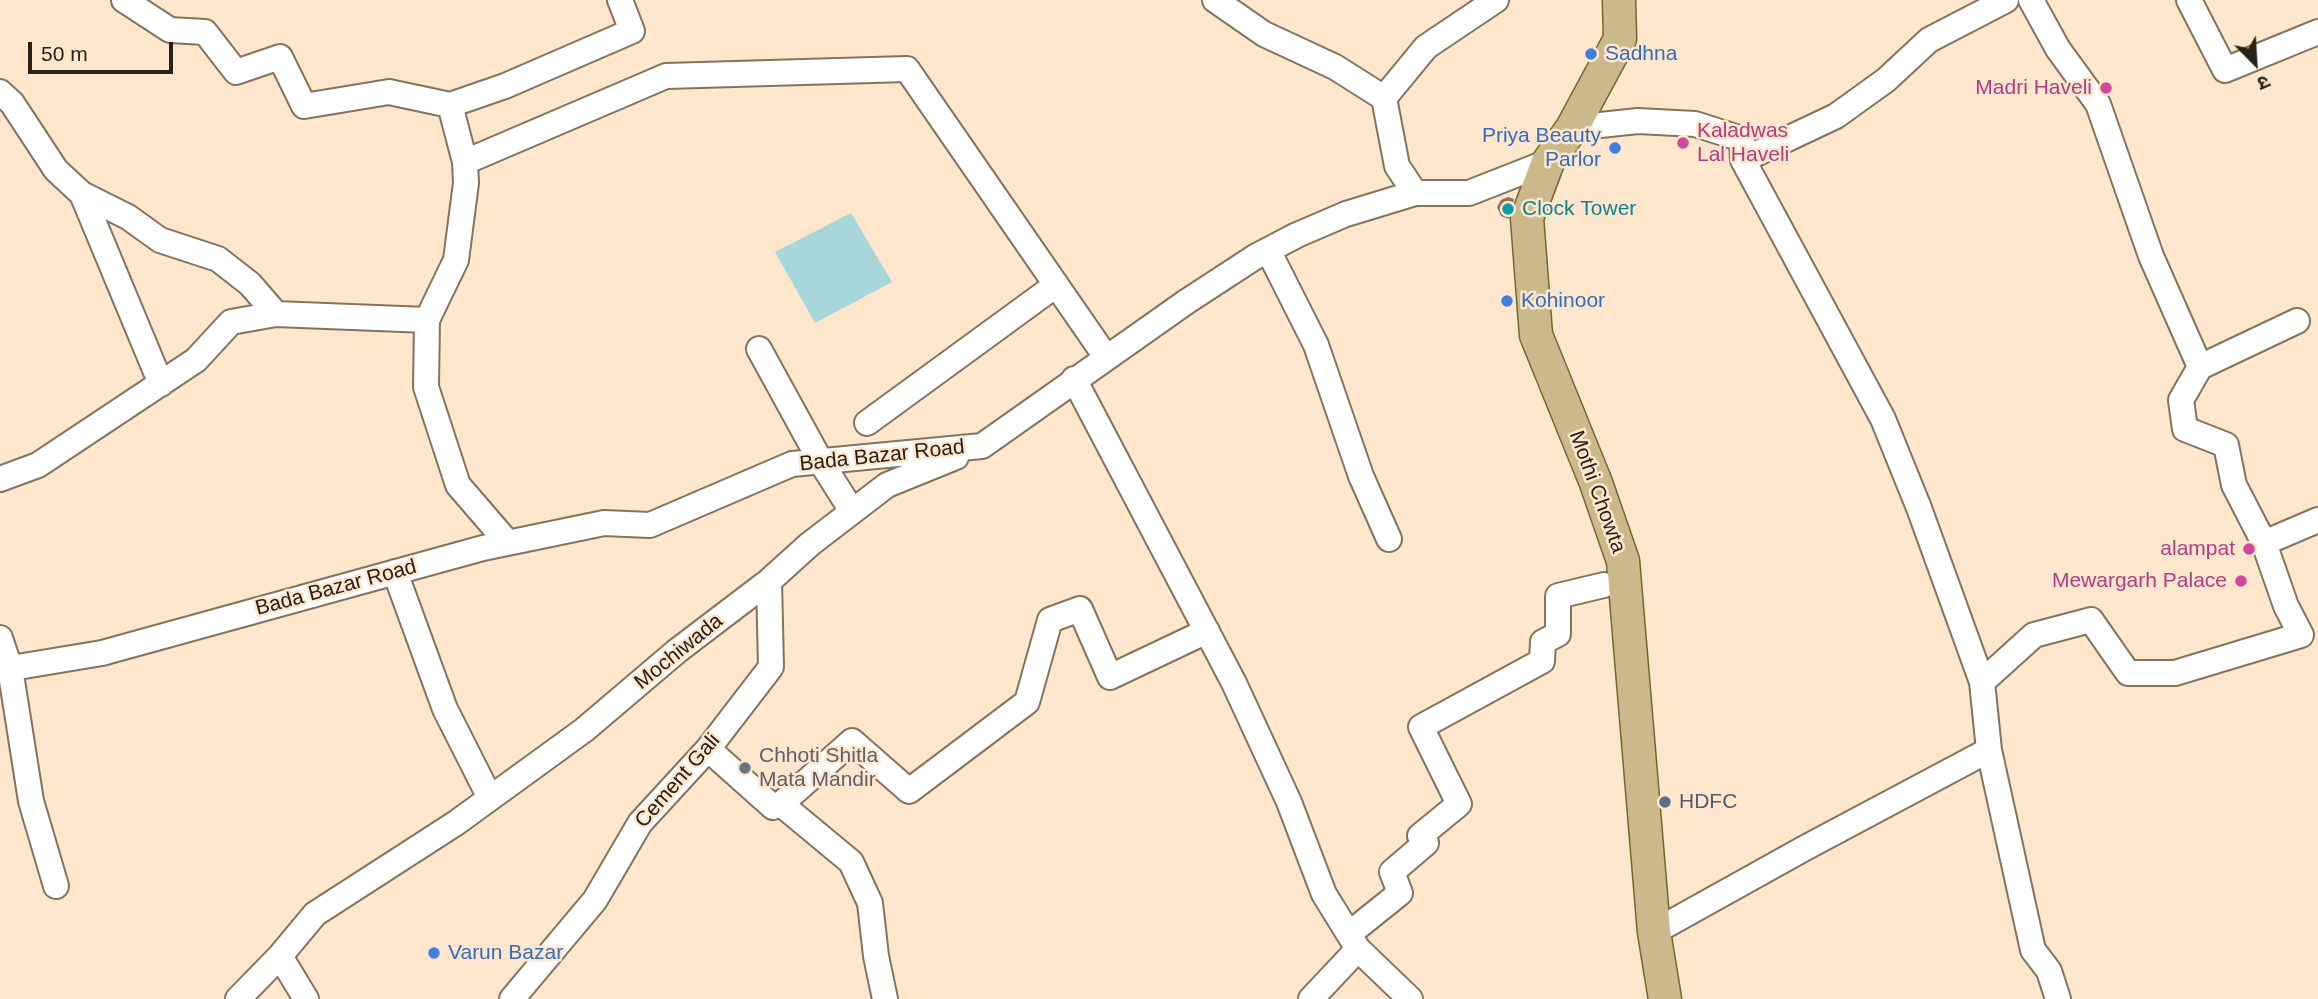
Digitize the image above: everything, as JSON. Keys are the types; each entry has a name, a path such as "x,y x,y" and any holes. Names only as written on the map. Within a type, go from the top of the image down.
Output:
{"main road":[{"name":"Mothi Chowta","path":"1619,0 1620,38 1572,128 1548,162 1527,218 1536,335 1596,484 1623,561 1654,932 1665,999"}],"street":[{"path":"124,0 170,30 205,33 236,72 280,57 304,106 389,92 450,105 505,86 632,32 620,0"},
{"path":"1215,0 1264,34 1335,66 1384,98 1397,166 1415,193"},
{"path":"1384,98 1426,47 1496,0"},
{"path":"1743,160 1836,116 1886,80 1929,40 2006,0"},
{"path":"2031,0 2058,49 2098,104 2151,256 2200,367"},
{"path":"2189,0 2225,70 2318,32"},
{"path":"465,162 666,76 907,69 1106,357"},
{"path":"0,92 12,103 56,170 82,194 128,217 160,240 218,259 250,284 276,314"},
{"path":"450,105 465,162 466,183 456,260 427,320 426,387 458,485 508,543"},
{"path":"1572,128 1638,121 1695,124 1742,139 1743,160 1883,419 1919,508 1982,682 1989,750 2033,950 2049,971 2058,999"},
{"name":"Bada Bazar Road","path":"5,669 102,653 508,543 604,523 650,525 792,464 982,446 1186,302 1268,250 1346,214 1415,193 1469,193 1548,162"},
{"path":"82,194 161,383"},
{"path":"1268,250 1316,345 1361,475 1390,539"},
{"path":"867,423 1056,285"},
{"path":"0,479 38,465 196,360 231,322 276,314 427,320"},
{"path":"1982,682 2034,635 2091,620 2128,673 2175,673 2301,635 2287,606 2264,542 2234,485 2226,445 2185,429 2181,400 2200,367 2297,321"},
{"path":"760,349 852,512"},
{"path":"1074,379 1234,683 1289,802 1324,894 1353,942 1410,999"},
{"name":"Mochiwada","path":"237,999 280,956 315,914 490,798 584,730 677,652 769,582 810,544 887,485 982,446"},
{"path":"2264,542 2318,520"},
{"path":"395,572 445,709 490,798"},
{"name":"Cement Gali","path":"513,999 595,900 640,823 708,749 771,667 769,582"},
{"path":"1311,999 1353,942 1400,893 1392,872 1426,843 1420,836 1459,804 1421,727 1542,661 1543,642 1558,634 1559,596 1604,585"},
{"path":"708,749 773,807 781,804 852,741 909,791 1027,702 1050,620 1080,609 1110,677 1207,631"},
{"path":"0,638 31,801 56,886"},
{"path":"1654,932 1989,750"},
{"path":"781,804 851,862 870,903 876,956 885,999"},
{"path":"280,956 306,999"}],"water":[{"path":"851,213 892,282 815,323 775,252"}],"building":[{"name":"Clock Tower","path":"1508,197 1514,199 1509,219 1501,216 1497,207 1501,200"}],"place":[{"name":"Sadhna","path":"1591,54"},
{"name":"Madri Haveli","path":"2106,88"},
{"name":"Kaladwas Lal Haveli","path":"1683,143"},
{"name":"Priya Beauty Parlor","path":"1615,148"},
{"name":"Clock Tower","path":"1508,209"},
{"name":"Kohinoor","path":"1507,301"},
{"name":"alampat","path":"2249,549"},
{"name":"Mewargarh Palace","path":"2241,581"},
{"name":"Chhoti Shitla Mata Mandir","path":"745,768"},
{"name":"HDFC","path":"1665,802"},
{"name":"Varun Bazar","path":"434,953"}]}
